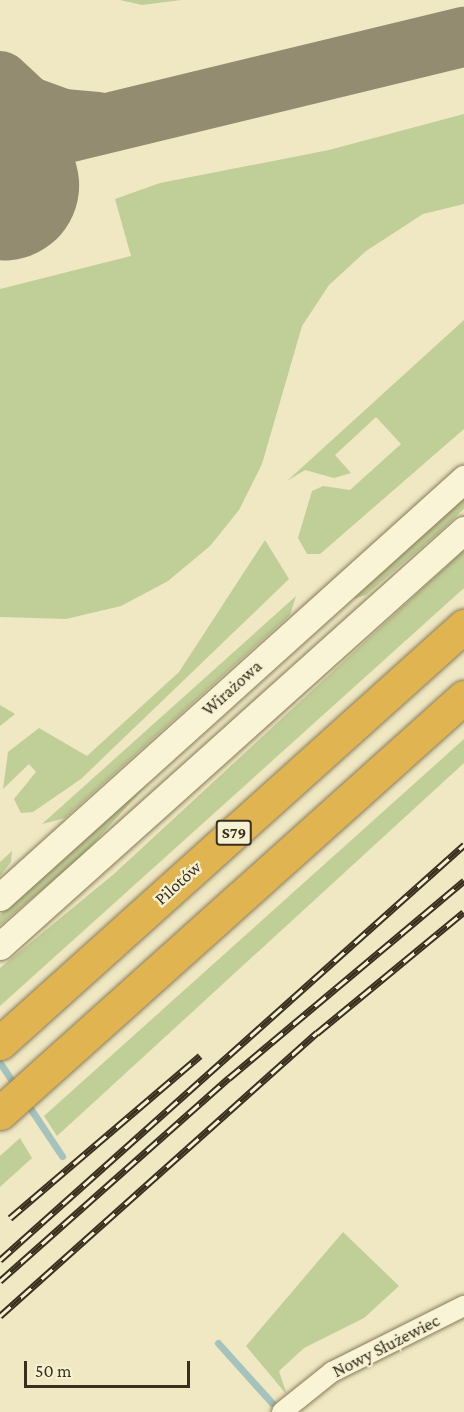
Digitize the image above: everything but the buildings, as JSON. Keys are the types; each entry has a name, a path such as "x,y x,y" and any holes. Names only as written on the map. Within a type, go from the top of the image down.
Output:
{"highway":[{"name":"Pilotów","path":"2,1041 464,626"},
{"path":"2,1111 464,697"}],"main road":[{"name":"Wirażowa","path":"0,897 464,479"},
{"path":"0,946 464,530"}],"street":[{"name":"Nowy Służewiec","path":"282,1412 332,1372 464,1306"}],"green space":[{"path":"120,0 181,0 142,5"},
{"path":"464,114 464,204 423,214 366,251 329,285 302,326 262,464 239,510 210,546 168,581 121,606 66,619 0,617 0,289 131,256 115,199 160,183 329,150"},
{"path":"464,320 464,429 320,554 307,554 298,538 312,491 323,486 350,490 401,444 376,417 335,455 351,473 334,478 305,470 287,481"},
{"path":"464,498 464,509 437,534 366,595 353,599"},
{"path":"265,540 289,579 81,779 33,812 21,813 14,799 36,772 29,764 3,789 8,752 39,728 87,756 179,672"},
{"path":"464,550 464,588 0,1006 0,968 115,873"},
{"path":"296,596 290,615 65,818 42,824"},
{"path":"0,705 15,714 0,726"},
{"path":"464,739 464,763 57,1136 44,1116"},
{"path":"152,779 81,857 0,925 0,915"},
{"path":"12,851 11,862 0,876 0,862"},
{"path":"20,1138 32,1158 0,1187 0,1156"},
{"path":"343,1232 399,1286 364,1318 304,1348 279,1371 287,1395 246,1346"}],"waterway":[{"path":"0,1063 17,1088"},
{"path":"26,1102 62,1156"},
{"path":"218,1343 272,1403"}],"taxiway":[{"path":"0,149 464,37"},
{"path":"0,81 27,106 63,119 97,122"}],"runway":[{"path":"0,171 4,185"}],"railway":[{"path":"0,1260 464,845"},
{"path":"0,1281 229,1078 464,881"},
{"path":"0,1316 317,1033 464,912"},
{"path":"10,1218 200,1056"}]}
